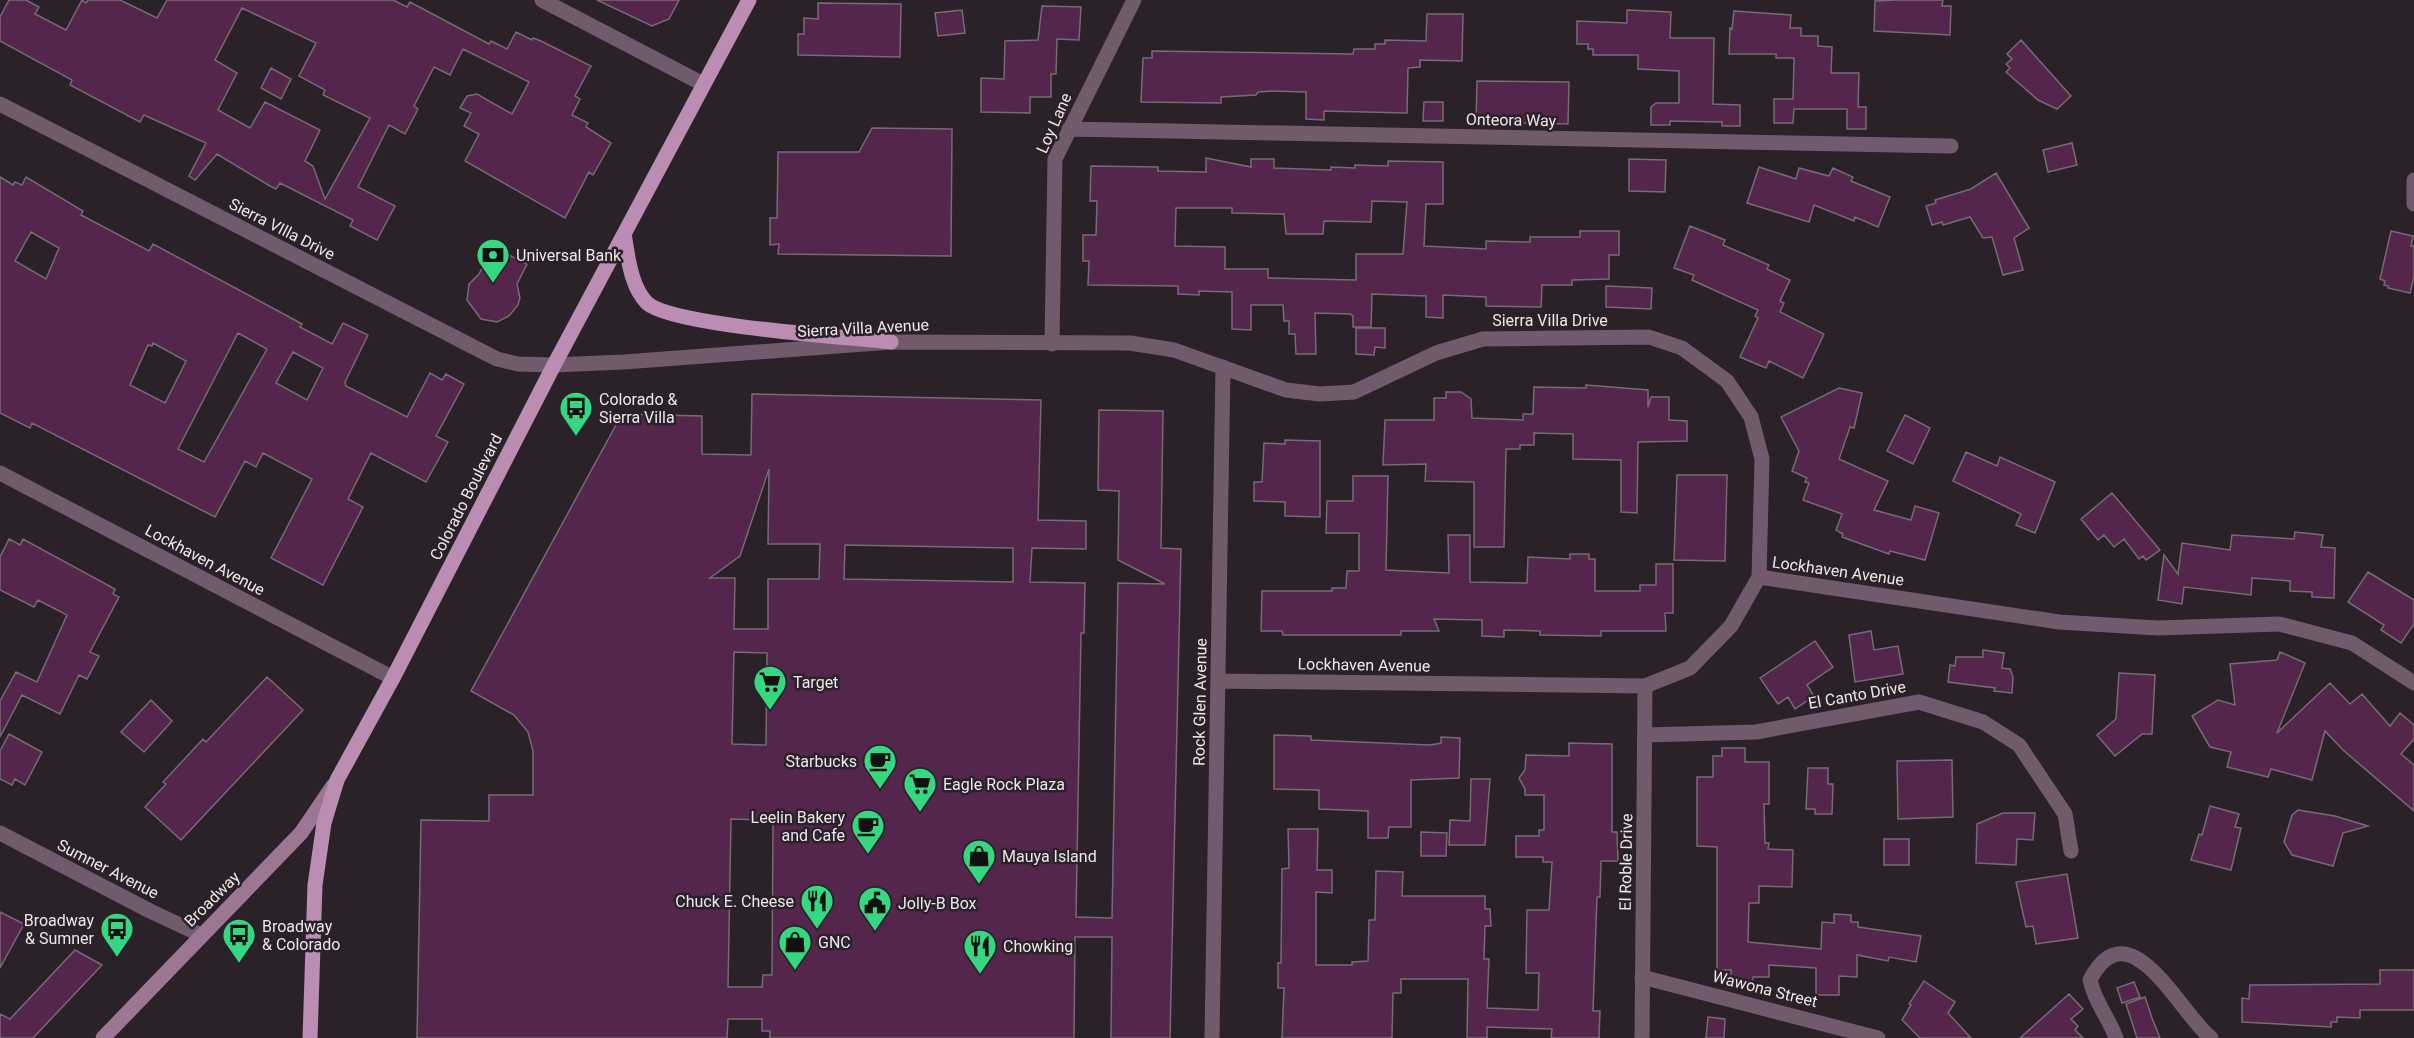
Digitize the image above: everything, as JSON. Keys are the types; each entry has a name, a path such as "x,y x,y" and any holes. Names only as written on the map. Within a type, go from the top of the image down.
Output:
{"main road":[{"name":"Colorado Boulevard","path":"310,1038 315,885 324,824 337,780 393,678 554,364 749,0"},
{"path":"624,234 632,277 647,303 678,316 725,324 891,342"},
{"name":"Broadway","path":"103,1038 300,833 337,780"}],"street":[{"path":"542,0 703,84"},
{"name":"Loy Lane","path":"1052,344 1054,168 1058,150 1134,0"},
{"name":"Sierra VIlla Drive","path":"0,104 497,359 518,364 554,364"},
{"name":"Onteora Way","path":"1069,129 1951,146"},
{"path":"2414,180 2414,204"},
{"name":"Sierra Villa Drive","path":"1174,350 1286,390 1320,394 1354,392 1436,353 1483,339 1649,337 1682,348 1727,381 1751,417 1761,459 1759,577"},
{"name":"Sierra Villa Avenue","path":"554,364 740,354 891,342 1130,343 1174,350"},
{"name":"Rock Glen Avenue","path":"1212,1038 1223,367"},
{"name":"Lockhaven Avenue","path":"0,473 393,678"},
{"name":"Lockhaven Avenue","path":"1218,681 1645,686 1690,668 1731,626 1759,577 2059,622 2158,628 2279,624 2315,631 2352,643 2414,683"},
{"name":"El Roble Drive","path":"1642,1038 1645,686"},
{"name":"El Canto Drive","path":"1645,735 1756,732 1919,702 1983,722 2019,745 2065,814 2072,851"},
{"name":"Sumner Avenue","path":"0,833 201,935"},
{"path":"2116,1038 2110,1021 2095,1001 2090,980 2098,965 2111,954 2126,955 2144,963 2162,978 2199,1029 2211,1038"},
{"name":"Wawona Street","path":"1642,977 1878,1038"}],"building":[{"path":"9,0 26,0 39,7 35,14 66,30 82,0 86,3 88,0 120,0 157,18 167,0 393,0 407,7 410,2 489,44 491,41 507,49 516,32 532,40 533,38 541,41 591,66 575,96 580,99 572,115 588,123 586,127 611,143 593,175 589,172 565,218 465,161 479,134 464,126 471,113 460,108 467,96 477,94 512,114 529,82 463,49 450,75 434,67 414,106 418,109 405,134 389,125 358,187 395,206 377,240 350,226 353,220 280,183 276,189 217,154 195,180 189,176 206,143 144,115 140,122 70,85 72,80 0,41 0,17","holes":["242,8 316,43 299,76 325,90 323,95 370,118 325,199 313,166 305,161 320,130 265,102 250,128 218,110 237,73 215,60"]},
{"path":"597,0 679,0 669,19 652,26"},
{"path":"1943,0 1942,6 1951,6 1950,35 1874,31 1875,1"},
{"path":"818,3 901,4 900,57 798,55 798,34 804,34 804,18 818,19"},
{"path":"1042,6 1081,7 1079,40 1057,39 1056,74 1051,74 1051,97 1030,97 1030,113 981,112 981,78 1004,79 1005,41 1038,40"},
{"path":"962,10 965,33 938,36 935,13"},
{"path":"1627,10 1671,12 1670,38 1714,38 1713,104 1740,105 1740,126 1722,126 1722,122 1670,121 1670,125 1651,125 1651,107 1656,103 1679,103 1679,71 1638,69 1638,55 1593,55 1593,49 1588,49 1588,44 1577,44 1577,21 1627,23"},
{"path":"1734,11 1791,15 1790,28 1801,28 1801,36 1818,36 1818,46 1832,47 1831,73 1859,73 1858,107 1866,107 1866,129 1847,129 1847,109 1794,109 1793,123 1774,123 1774,99 1793,99 1794,58 1776,58 1776,54 1729,54 1730,28 1732,29"},
{"path":"1427,14 1463,14 1462,61 1420,60 1420,67 1408,68 1407,113 1324,111 1324,120 1306,119 1306,92 1258,92 1256,95 1221,97 1221,103 1141,102 1143,58 1152,58 1152,51 1353,54 1354,49 1375,49 1375,44 1385,44 1385,40 1426,41"},
{"path":"2021,40 2071,96 2057,109 2038,100 2006,72 2010,68 2006,64 2012,59 2007,54"},
{"path":"271,68 291,79 281,99 261,88"},
{"path":"1477,81 1569,82 1568,124 1476,122"},
{"path":"1424,102 1443,102 1443,121 1423,121"},
{"path":"872,128 952,129 951,256 778,254 779,244 770,245 770,218 777,218 778,152 859,152"},
{"path":"2072,143 2077,165 2048,172 2043,150"},
{"path":"1206,158 1251,167 1251,159 1274,159 1274,168 1331,170 1331,167 1355,168 1355,165 1388,166 1388,161 1443,162 1443,204 1426,204 1424,246 1486,249 1486,241 1530,242 1530,237 1580,237 1580,231 1619,231 1619,255 1609,255 1609,279 1572,280 1572,285 1542,285 1541,307 1486,306 1486,297 1443,295 1443,318 1426,317 1426,296 1372,294 1371,327 1353,327 1353,316 1350,314 1315,313 1316,354 1296,354 1295,334 1289,334 1289,321 1284,321 1283,305 1251,305 1251,330 1232,329 1232,292 1199,291 1199,295 1178,294 1178,286 1088,285 1089,261 1083,261 1083,235 1096,235 1097,201 1090,201 1091,166 1158,167 1158,171 1206,172","holes":["1372,201 1407,202 1403,254 1356,254 1356,280 1268,278 1268,269 1225,269 1225,247 1175,246 1176,208 1232,208 1232,213 1284,214 1286,234 1323,234 1324,221 1371,222"]},
{"path":"1629,159 1666,160 1665,192 1629,191"},
{"path":"1759,167 1796,179 1799,168 1829,176 1833,168 1853,177 1851,181 1890,197 1878,227 1855,217 1854,221 1814,205 1809,222 1747,203"},
{"path":"1996,173 2029,228 2014,238 2023,270 2003,275 1992,237 1983,238 1970,217 1943,225 1942,222 1932,225 1926,206 1936,203 1935,200 1971,189"},
{"path":"0,177 13,185 15,182 22,185 26,177 83,211 81,215 149,251 153,244 302,324 300,327 332,344 343,323 368,335 345,382 346,386 407,417 430,373 442,380 446,374 464,384 436,436 448,442 426,482 371,453 348,499 363,507 323,585 271,558 312,479 263,453 256,467 245,461 215,517 32,423 30,428 0,413","holes":["31,232 59,248 46,279 15,261","238,333 267,349 204,462 178,449","153,343 186,361 165,403 130,385 148,345 152,346","293,352 323,368 307,400 276,383"]},
{"path":"1690,226 1725,240 1723,245 1769,265 1767,269 1790,280 1780,301 1784,303 1780,312 1824,334 1803,378 1769,361 1766,368 1740,357 1758,318 1755,316 1758,310 1692,280 1694,275 1674,268"},
{"path":"2391,231 2413,236 2411,246 2414,246 2414,277 2410,293 2388,288 2384,285 2385,281 2380,279"},
{"name":"Universal Bank","path":"493,247 527,264 517,284 520,298 518,305 509,316 497,322 481,319 467,300 469,284 479,274"},
{"path":"1606,286 1652,288 1651,309 1606,307"},
{"path":"1356,328 1385,328 1385,348 1375,347 1374,355 1356,354"},
{"path":"1586,385 1648,390 1648,407 1651,397 1669,397 1669,420 1687,421 1687,441 1638,442 1637,513 1621,512 1621,460 1573,459 1573,434 1534,433 1534,445 1520,445 1520,449 1506,449 1504,547 1474,547 1474,482 1425,481 1426,464 1383,465 1385,420 1434,420 1434,398 1446,398 1446,392 1461,392 1471,399 1472,418 1523,420 1523,414 1533,414 1534,387 1586,388"},
{"path":"1839,388 1862,393 1854,428 1850,427 1839,459 1888,481 1874,510 1911,520 1915,506 1939,513 1925,560 1890,551 1889,554 1842,537 1843,534 1836,530 1842,514 1803,500 1809,483 1805,482 1807,478 1792,471 1799,451 1781,417"},
{"path":"752,394 1041,400 1038,520 1086,521 1086,549 1032,548 1030,582 1085,583 1084,633 1081,633 1076,917 1112,918 1118,583 1165,584 1118,560 1119,491 1098,490 1099,410 1163,411 1161,548 1181,549 1170,1038 1111,1038 1112,937 1075,937 1074,1038 770,1038 770,1031 762,1031 762,1019 728,1019 727,1038 417,1038 421,820 489,821 489,795 533,795 533,751 528,732 514,715 471,691 622,414 702,416 702,454 751,455","holes":["769,469 768,544 820,544 819,579 768,579 768,629 734,629 735,578 710,578 740,556","845,545 1013,548 1013,582 844,579","734,652 767,653 766,745 732,744","731,819 765,820 764,823 773,823 772,975 763,975 762,987 728,987"]},
{"path":"1905,415 1930,428 1913,464 1887,451"},
{"path":"1285,440 1320,441 1320,517 1285,516 1285,502 1254,501 1254,482 1262,482 1264,443 1285,444"},
{"path":"1966,452 1997,466 2000,457 2055,482 2035,533 2016,525 2021,514 1953,481"},
{"path":"1677,475 1727,475 1725,561 1674,560"},
{"path":"1353,476 1388,476 1386,570 1449,573 1448,535 1470,535 1470,582 1527,583 1528,557 1570,559 1570,554 1589,554 1589,559 1595,559 1595,591 1640,591 1640,585 1656,585 1656,564 1673,564 1673,613 1665,613 1666,631 1601,631 1601,636 1540,635 1540,631 1504,630 1504,637 1482,636 1482,620 1434,619 1439,631 1401,631 1401,635 1283,635 1282,631 1261,631 1262,591 1332,591 1332,588 1346,588 1347,571 1359,571 1359,533 1326,533 1327,501 1353,501"},
{"path":"2112,493 2160,550 2146,560 2143,556 2139,559 2124,539 2114,547 2104,535 2098,540 2081,519"},
{"path":"2295,532 2323,535 2321,547 2335,548 2334,598 2312,597 2312,592 2290,591 2290,581 2252,578 2251,595 2184,587 2182,604 2158,600 2164,555 2178,574 2182,543 2230,550 2232,535 2294,539"},
{"path":"9,539 20,545 23,539 115,589 113,594 119,597 90,652 99,656 87,679 79,675 60,714 22,695 0,737 0,701 16,672 37,682 67,615 38,600 34,607 0,590 0,557"},
{"path":"2368,572 2414,600 2414,624 2401,643 2381,630 2384,625 2348,602"},
{"path":"1871,631 1874,650 1898,646 1903,674 1855,682 1849,635"},
{"path":"1815,641 1833,667 1807,685 1814,696 1795,709 1788,697 1778,704 1760,678"},
{"path":"1983,650 2004,653 2002,668 2010,669 2013,677 2012,693 1994,691 1995,688 1948,682 1950,665 1955,666 1956,657 1983,657"},
{"path":"2280,652 2305,663 2277,733 2330,683 2350,704 2362,694 2390,726 2400,713 2414,725 2414,739 2401,754 2414,765 2414,811 2343,750 2325,731 2312,780 2271,769 2268,777 2227,767 2231,752 2210,747 2192,716 2218,700 2235,705 2230,664 2277,660"},
{"path":"2119,673 2155,675 2152,734 2142,734 2115,756 2097,735 2116,719"},
{"path":"267,677 303,710 181,840 145,807 166,784 163,782 203,739 206,742"},
{"path":"151,700 172,721 144,752 121,732"},
{"path":"9,734 42,752 25,785 15,779 12,785 0,779 0,751"},
{"path":"1274,735 1311,736 1311,740 1430,745 1441,743 1441,737 1460,738 1459,778 1411,780 1411,827 1389,827 1388,838 1368,838 1368,811 1319,809 1319,790 1274,789"},
{"path":"1569,743 1612,744 1612,832 1617,832 1618,861 1601,861 1600,897 1597,897 1593,1011 1600,1011 1599,1038 1551,1038 1552,1029 1487,1027 1487,1038 1467,1038 1468,979 1401,979 1401,993 1393,993 1392,1038 1282,1038 1284,988 1278,988 1278,963 1281,963 1282,869 1289,868 1288,829 1318,829 1317,870 1332,870 1332,893 1316,892 1316,965 1352,965 1352,962 1368,961 1369,920 1375,920 1376,871 1403,872 1402,896 1485,896 1485,909 1490,909 1491,926 1485,926 1484,959 1489,959 1487,1008 1538,1010 1539,973 1526,973 1527,910 1549,910 1552,862 1543,862 1543,857 1516,857 1516,836 1539,836 1539,830 1544,830 1544,795 1525,795 1525,789 1519,778 1525,770 1526,755 1569,756"},
{"path":"1722,748 1745,748 1745,762 1769,762 1769,804 1764,804 1765,843 1769,843 1768,849 1793,850 1792,887 1759,886 1759,903 1749,903 1748,942 1821,949 1822,922 1834,923 1834,914 1851,915 1851,922 1858,922 1858,927 1921,936 1916,962 1889,957 1888,961 1857,955 1857,977 1839,976 1839,995 1816,995 1816,968 1769,965 1769,977 1753,977 1753,982 1731,981 1731,970 1717,970 1717,847 1697,846 1697,777 1713,777 1713,756 1722,756"},
{"path":"1952,760 1953,817 1898,819 1897,761"},
{"path":"1808,768 1828,768 1828,784 1833,784 1832,814 1815,814 1815,809 1806,809"},
{"path":"1471,779 1490,779 1485,845 1449,845 1450,820 1470,821"},
{"path":"2210,806 2239,814 2235,827 2241,828 2231,870 2191,860 2199,834 2202,835"},
{"path":"2298,810 2335,816 2368,826 2343,833 2333,866 2292,855 2284,842 2292,815"},
{"path":"2003,813 2035,813 2033,840 2017,839 2016,865 1976,863 1977,824"},
{"path":"1421,832 1447,833 1446,856 1421,856"},
{"path":"1884,839 1909,839 1909,865 1884,865"},
{"path":"2067,874 2078,938 2036,944 2033,926 2026,927 2016,882"},
{"path":"0,912 24,924 0,968"},
{"path":"75,950 102,965 33,1038 0,1038 0,1014 10,1019"},
{"path":"2380,970 2414,970 2414,1010 2360,1010 2360,1018 2337,1017 2337,1022 2331,1022 2331,1027 2242,1022 2242,998 2249,999 2250,985 2380,984"},
{"path":"1924,981 1955,1002 1948,1013 1971,1038 1920,1038 1902,1020"},
{"path":"2134,982 2140,997 2122,1003 2117,988"},
{"path":"2069,994 2083,1009 2071,1019 2078,1026 2075,1030 2083,1038 2020,1038"},
{"path":"2145,997 2160,1038 2137,1038 2126,1004"},
{"path":"1708,1017 1725,1019 1724,1038 1706,1038"}],"place":[{"name":"Universal Bank","path":"493,284"},
{"name":"Colorado & Sierra Villa","path":"576,437"},
{"name":"Target","path":"770,711"},
{"name":"Starbucks","path":"880,790"},
{"name":"Eagle Rock Plaza","path":"920,813"},
{"name":"Leelin Bakery and Cafe","path":"868,855"},
{"name":"Mauya Island","path":"979,885"},
{"name":"Chuck E. Cheese","path":"817,930"},
{"name":"Jolly-B Box","path":"875,932"},
{"name":"Broadway & Sumner","path":"117,958"},
{"name":"Broadway & Colorado","path":"239,964"},
{"name":"GNC","path":"795,971"},
{"name":"Chowking","path":"980,975"}]}
